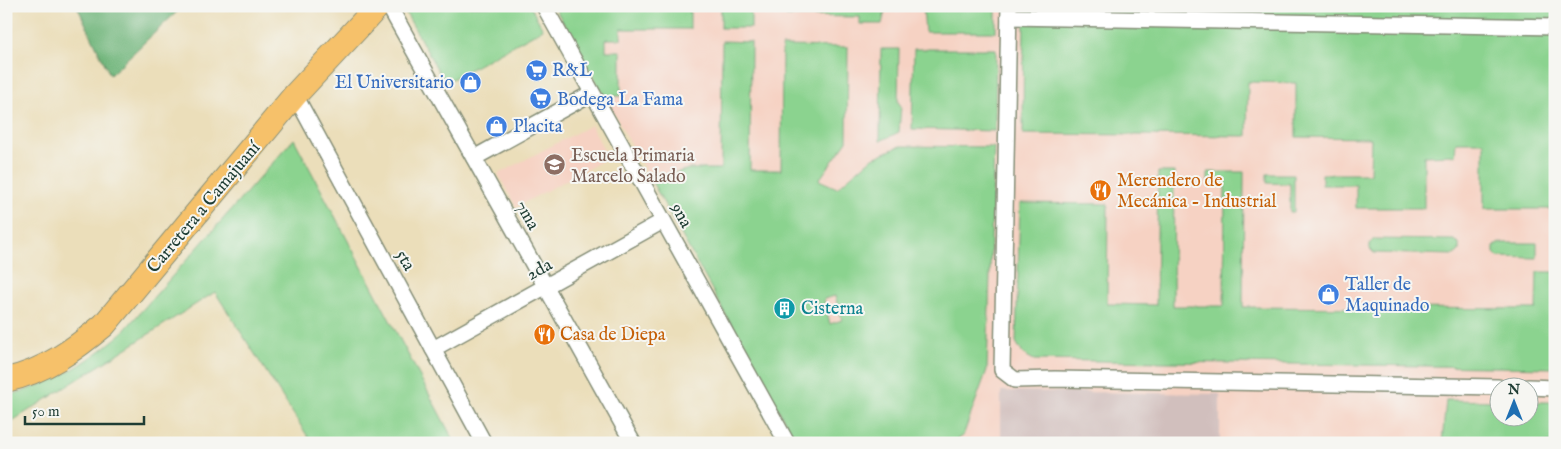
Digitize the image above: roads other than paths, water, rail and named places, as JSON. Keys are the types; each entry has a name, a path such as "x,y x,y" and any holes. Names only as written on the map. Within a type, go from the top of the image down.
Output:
{"main road":[{"name":"Carretera a Camajuaní","path":"6,380 46,365 76,348 104,325 295,95 378,6"}],"street":[{"name":"7ma","path":"389,6 633,443"},
{"name":"9na","path":"544,6 787,443"},
{"path":"1488,387 1065,379 1015,380 1002,370 1009,12 1555,26"},
{"path":"474,158 592,92"},
{"name":"5ta","path":"295,95 484,443"},
{"name":"2da","path":"433,349 663,221"},
{"path":"1538,387 1555,388"}],"place":[{"name":"R&L","path":"536,70"},
{"name":"El Universitario","path":"470,82"},
{"name":"Bodega La Fama","path":"541,99"},
{"name":"Placita","path":"497,126"},
{"name":"Escuela Primaria Marcelo Salado","path":"555,165"},
{"name":"Merendero de Mecánica - Industrial","path":"1101,190"},
{"name":"Taller de Maquinado","path":"1329,294"},
{"name":"Cisterna","path":"785,308"},
{"name":"Casa de Diepa","path":"544,334"}]}
